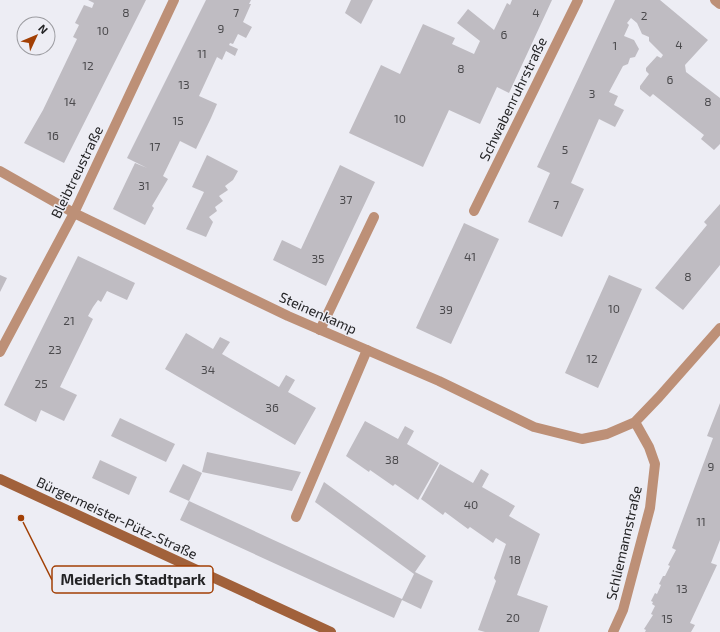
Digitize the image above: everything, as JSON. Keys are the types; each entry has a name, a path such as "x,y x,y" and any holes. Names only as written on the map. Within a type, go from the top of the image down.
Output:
{"main road":[{"name":"Bürgermeister-Pütz-Straße","path":"0,479 331,632"}],"street":[{"name":"Bleibtreustraße","path":"0,352 74,213 174,0"},
{"name":"Schwabenruhrstraße","path":"474,211 578,0"},
{"path":"715,0 720,4"},
{"name":"Steinenkamp","path":"0,171 74,213 320,330 439,381 534,427 582,439 607,434 635,422"},
{"path":"320,330 374,217"},
{"path":"635,422 720,328"},
{"path":"296,516 367,350"},
{"name":"Schliemannstraße","path":"613,632 623,610 650,508 655,464 649,447 635,422"}],"building":[{"path":"88,0 146,0 64,163 24,143 43,110 77,39 73,37 79,25 75,23 84,5 92,8 94,3"},
{"path":"206,0 251,0 249,4 251,4 243,22 252,27 246,38 238,34 233,44 230,43 229,45 238,49 235,56 226,51 222,60 217,57 199,96 217,104 211,118 196,149 180,141 163,176 168,179 152,206 154,208 145,225 113,209 135,163 147,168 127,158"},
{"path":"351,0 373,0 361,24 345,13"},
{"path":"512,0 552,0 509,93 497,87 480,124 449,110 423,167 349,133 381,65 400,74 423,24 455,38 452,44 474,54 480,41 457,23 468,9 494,30 507,3 510,5"},
{"path":"615,0 660,0 708,40 685,65 686,72 720,98 720,144 714,150 701,139 704,135 653,94 650,97 640,89 640,86 649,74 646,71 646,68 657,56 661,58 663,55 649,41 649,37 642,34 637,23 631,18 627,23 629,25 624,36 634,40 639,49 635,57 630,58 628,64 623,66 609,92 618,96 614,105 624,110 615,127 599,119 571,183 584,189 562,237 528,222 550,173 537,167"},
{"path":"207,155 238,171 233,180 225,186 228,190 219,196 223,201 215,207 217,211 209,217 213,222 206,237 186,229 204,192 192,187"},
{"path":"340,165 375,182 326,286 273,260 282,240 301,249"},
{"path":"720,204 720,265 683,310 655,288 707,225 704,222"},
{"path":"464,223 499,239 451,344 416,328"},
{"path":"78,256 135,283 127,300 107,291 101,302 98,300 88,316 93,319 60,387 77,395 64,421 41,410 36,422 4,405"},
{"path":"0,275 7,278 0,292"},
{"path":"609,275 642,289 598,388 565,373"},
{"path":"186,333 213,349 220,337 230,342 222,354 279,387 286,375 295,380 288,392 316,408 295,445 165,369"},
{"path":"720,403 720,540 711,563 717,565 690,623 695,625 691,632 645,632 646,630 644,629 653,615 651,614 655,606 651,601 655,593 657,594 661,585 659,584 670,566 668,565 676,550 672,548 713,438 707,436"},
{"path":"120,418 175,444 166,462 111,436"},
{"path":"365,421 398,439 405,426 414,431 407,444 439,463 418,500 395,484 393,486 370,470 369,472 346,456"},
{"path":"207,452 301,472 292,491 202,472"},
{"path":"100,460 137,477 129,495 92,478"},
{"path":"183,464 202,473 189,501 169,492"},
{"path":"440,464 473,483 481,469 489,474 482,487 515,506 509,516 540,534 517,595 548,606 539,632 485,632 478,630 496,581 494,578 506,544 496,538 493,543 470,527 468,529 445,512 443,515 421,499"},
{"path":"324,482 426,556 415,572 433,581 421,609 402,600 394,618 180,520 189,501 402,599 414,574 315,502"}],"place":[{"name":"Meiderich Stadtpark","path":"21,518"}]}
